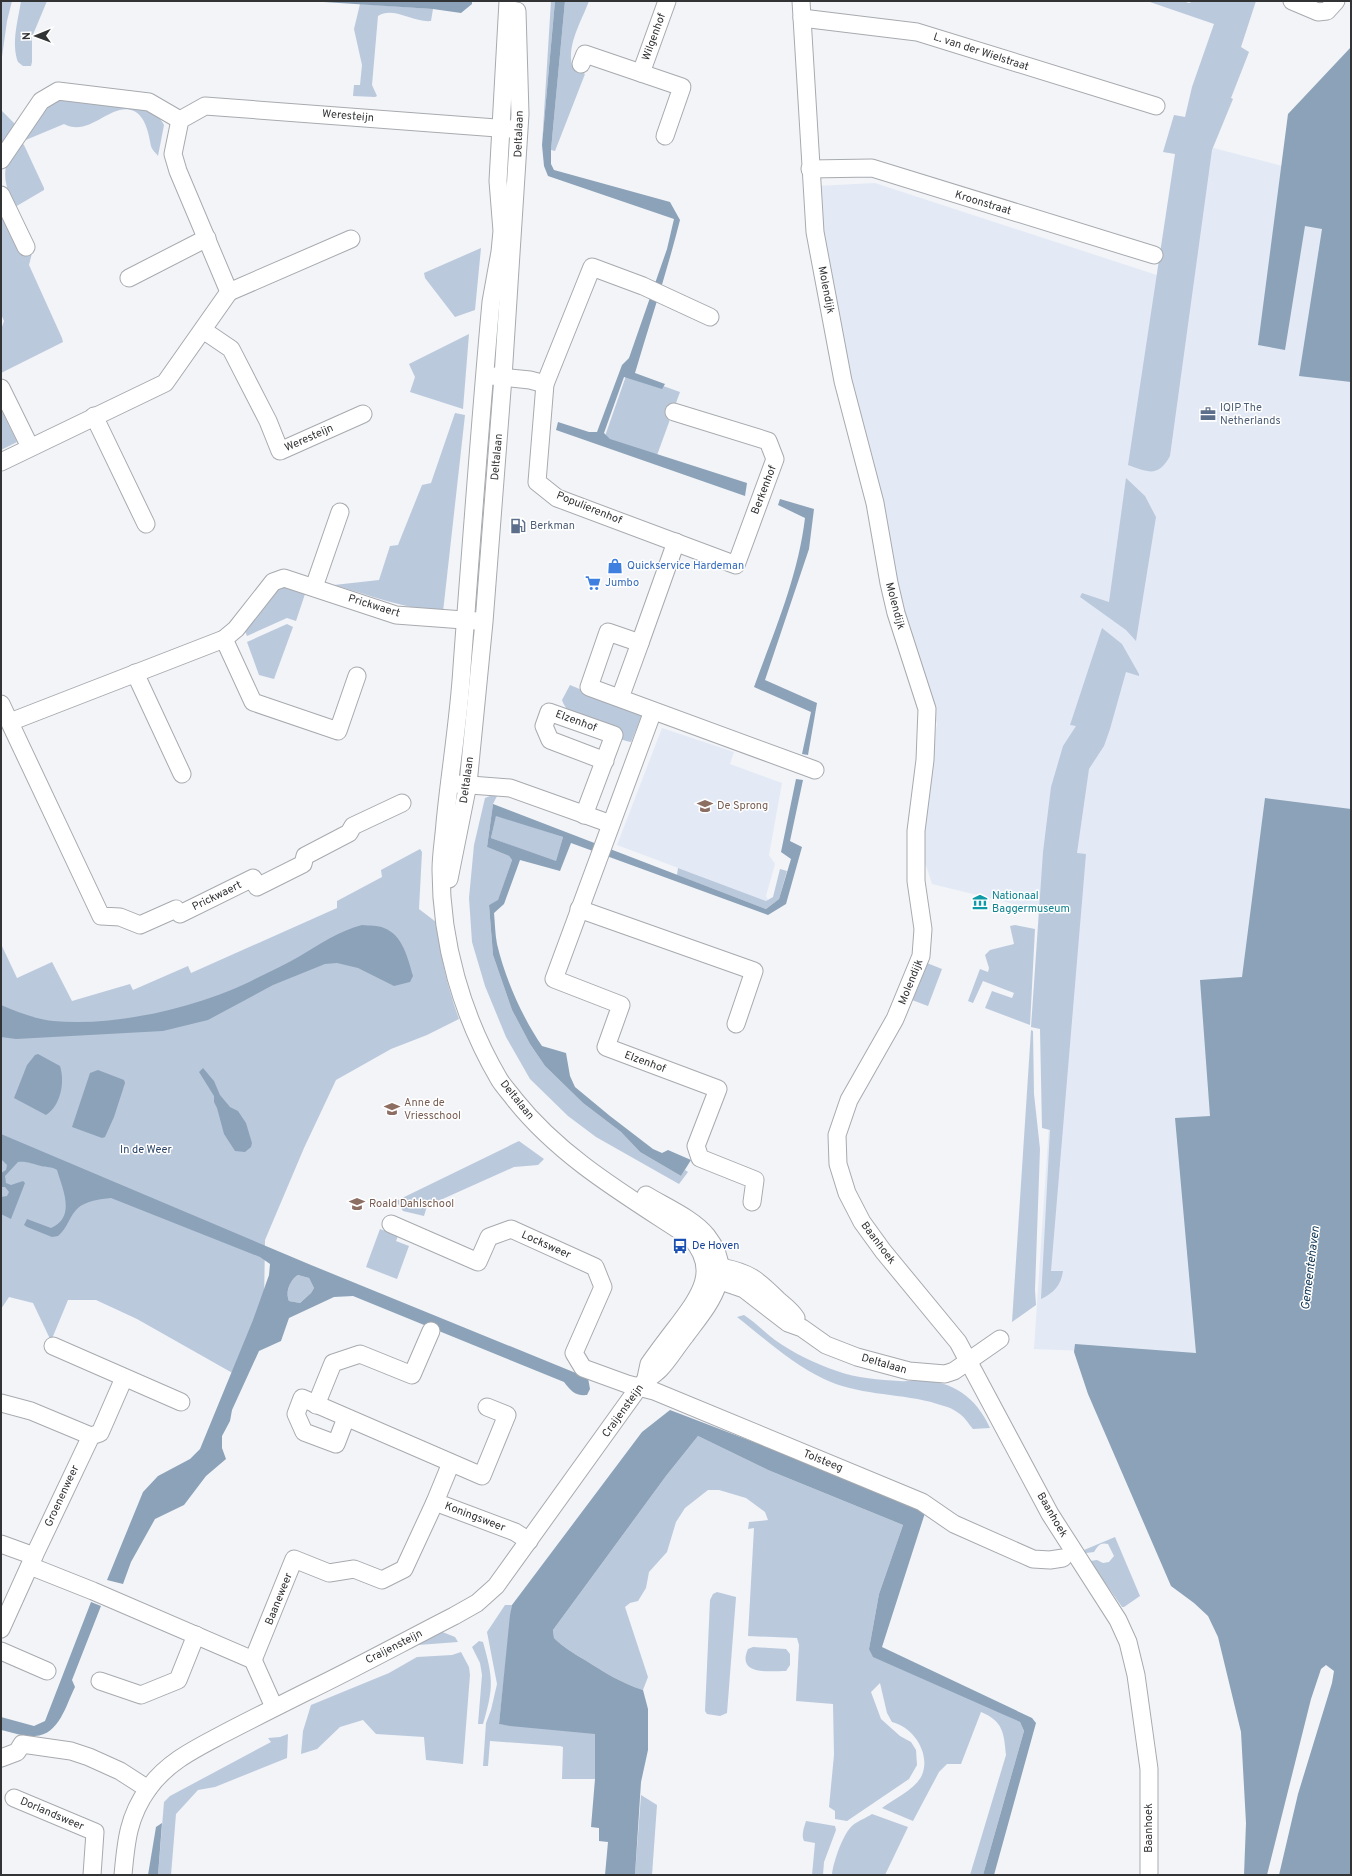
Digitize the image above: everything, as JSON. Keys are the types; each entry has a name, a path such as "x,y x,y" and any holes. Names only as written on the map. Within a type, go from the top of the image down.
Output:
{"street":[{"name":"Deltalaan","path":"508,1 498,180 502,231 501,245 491,302 460,692 441,868 443,910 450,959 456,978 476,1032 500,1080 527,1115 545,1134 590,1171 691,1238 697,1245 715,1275 744,1289 788,1323 802,1328 826,1345 857,1357 910,1371 945,1374 954,1371 1000,1339"},
{"name":"Deltalaan","path":"443,910 468,784 484,622 520,130 518,1"},
{"name":"Wilgenhof","path":"641,73 667,1"},
{"name":"Molendijk","path":"801,1 810,170 815,232 843,381 875,503 889,583 896,613 927,709 925,760 916,831 916,881 923,929 921,956 895,1019 849,1100 837,1135 838,1164 847,1193"},
{"path":"1292,1 1318,12 1331,6"},
{"name":"L. van der Wielstraat","path":"802,18 917,32 1156,106"},
{"name":"Wilgenhof","path":"581,64 585,54 682,87 665,136"},
{"path":"1,160 41,102 58,91 150,102 180,120 173,154 178,171 229,292"},
{"name":"Weresteijn","path":"180,120 205,106 520,130"},
{"name":"Kroonstraat","path":"810,170 872,168 1154,255"},
{"path":"1,195 26,247"},
{"path":"129,278 207,238"},
{"path":"1,462 164,383 229,292 351,239"},
{"name":"Populierenhof","path":"710,317 646,289 643,286 592,267 545,384 537,482 557,498 736,565"},
{"name":"Weresteijn","path":"202,330 231,349 268,421 280,451 363,414"},
{"path":"484,375 530,380 545,384"},
{"path":"1,388 30,447"},
{"name":"Berkenhof","path":"674,412 768,441 775,459 736,565"},
{"path":"94,416 146,524"},
{"path":"314,587 340,512"},
{"path":"620,698 676,542"},
{"name":"Prickwaert","path":"10,722 224,639 236,629 273,582 284,578 396,615 484,622"},
{"path":"640,643 608,632 589,687 815,770"},
{"path":"224,639 253,702 338,730 357,676"},
{"path":"135,673 182,774"},
{"name":"Prickwaert","path":"1,704 101,916 120,917 140,925 176,909 180,914 253,878 256,887 303,864 305,856 349,833 353,826 402,803"},
{"name":"Elzenhof","path":"653,711 554,979 621,1005 606,1047 718,1089 696,1146 700,1158 755,1180 752,1202"},
{"path":"584,815 605,761"},
{"path":"449,783 510,788 611,824"},
{"path":"579,909 754,971 736,1024"},
{"name":"Baanhoek","path":"847,1193 862,1222 875,1240 958,1342 1050,1514 1118,1620 1128,1642 1137,1682 1149,1769 1149,1875"},
{"name":"Locksweer","path":"391,1224 478,1262 489,1236 511,1229 595,1267 603,1287 574,1353 579,1364"},
{"name":"Craijensteijn","path":"123,1875 127,1836 130,1823 148,1789 164,1770 180,1757 477,1603 496,1586 643,1383 660,1369 708,1305 715,1275"},
{"path":"316,1405 333,1363 360,1354 412,1375 431,1331"},
{"path":"52,1346 181,1402"},
{"name":"Tolsteeg","path":"579,1364 582,1368 643,1383 654,1391 922,1502 954,1524 1033,1559 1050,1560 1063,1558"},
{"name":"Groenenweer","path":"1,1629 91,1436 100,1433 124,1378"},
{"path":"346,1418 337,1450 304,1432 296,1414 302,1398 482,1476 507,1415 487,1407"},
{"path":"1,1403 31,1412 91,1436"},
{"name":"Koningsweer","path":"451,1462 435,1502 514,1532 529,1541"},
{"name":"Baaneweer","path":"253,1660 294,1559 329,1573 354,1569 382,1580 404,1569 435,1502"},
{"path":"1,1544 32,1561 253,1660 274,1707"},
{"path":"100,1681 141,1695 178,1680 196,1635"},
{"path":"1,1651 47,1672"},
{"path":"1,1758 17,1752 22,1744 71,1751 120,1771 148,1789"},
{"name":"Dorlandsweer","path":"14,1798 95,1832 92,1875"}],"shaded area":[{"path":"1202,145 1351,184 1351,1361 1034,1349 1063,916 932,884 915,832 937,724 890,582 840,375 816,186 875,183 1169,279"},
{"name":"De Sprong","path":"662,728 734,752 730,764 782,783 769,855 775,864 766,896 768,900 766,901 617,845"}],"green space":[{"path":"1,1 12,1 7,21 1,64"},
{"path":"21,1 47,1 32,37 31,66 23,66 18,62 16,55 15,40"},
{"path":"551,1 555,1 542,145"},
{"path":"565,1 589,1 573,41 571,57 572,65 585,74 555,151 551,150"},
{"path":"1147,1 1182,1 1189,3 1194,1 1256,1 1241,47 1249,52 1231,98 1233,99 1212,150 1170,456 1161,468 1152,471 1141,470 1128,465 1175,154 1163,152 1174,115 1185,117 1192,87 1214,24"},
{"path":"360,4 433,9 431,21 418,20 390,13 384,13 378,16 372,85 377,96 375,97 353,96 354,85 360,85 362,65 354,29"},
{"path":"61,98 101,101 134,106 158,117 164,125 158,156 153,150 144,122 134,111 125,109 117,111 83,126 74,127 64,124 21,142 24,145 44,190 15,207 5,180 7,162 46,105"},
{"path":"1,110 15,124 1,149"},
{"path":"1,204 32,253 29,265 63,342 1,373 1,330 4,321 1,314"},
{"path":"481,248 475,310 455,317 425,278 424,273"},
{"path":"469,334 463,409 410,392 415,377 409,364"},
{"path":"627,373 680,392 656,458 604,439"},
{"path":"1,409 17,442 1,450"},
{"path":"455,413 465,415 443,612 401,605 334,585 379,580 390,546 398,545 422,485 431,483"},
{"path":"1126,478 1145,496 1156,517 1136,641 1126,630 1080,597 1082,593 1109,602"},
{"path":"288,586 306,591 296,621 287,618 247,636 243,627 273,591"},
{"path":"287,624 293,627 274,679 259,675 247,642"},
{"path":"1102,628 1122,644 1139,676 1126,672 1104,746 1089,769 1077,853 1086,854 1051,1271 1063,1271 1061,1280 1056,1288 1050,1294 1041,1299 1050,1130 1042,1128 1040,1029 1031,1027 1043,852 1051,787 1063,746 1076,726 1070,725"},
{"path":"570,685 642,715 631,742 613,737 581,721 572,714 562,700"},
{"path":"497,796 493,804 487,847 509,856 512,860 498,901 489,905 493,955 512,1010 530,1044 545,1066 583,1103 621,1132 640,1152 681,1176 685,1170 688,1172 679,1184 596,1137 568,1116 530,1079 506,1037 485,986 472,942 469,898 474,845 485,798"},
{"path":"496,815 563,837 556,862 491,838"},
{"name":"In de Weer","path":"420,849 422,852 419,909 436,922 445,971 459,1019 427,1035 391,1049 336,1080 304,1148 265,1240 264,1305 236,1375 137,1319 96,1300 68,1300 51,1341 33,1303 9,1297 1,1309 1,944 17,978 52,962 72,1001 130,984 133,990 188,966 191,973 337,908 337,901 382,877 381,870"},
{"path":"678,868 766,901 773,897 780,869 787,871 779,899 766,909 677,875"},
{"path":"1015,925 1035,929 1030,1025 985,1008 992,991 1012,998 1014,993 983,981 973,1003 968,1001 980,969 988,972 989,968 985,955 990,950 1014,944 1010,926"},
{"path":"927,963 942,969 928,1006 912,1000"},
{"path":"1031,1030 1033,1031 1034,1094 1040,1149 1035,1290 1036,1305 1012,1322"},
{"path":"519,1141 544,1159 538,1165 514,1167 427,1206 424,1216 403,1211 396,1201"},
{"path":"380,1229 398,1236 396,1241 409,1246 397,1279 366,1267"},
{"path":"298,1275 309,1278 314,1288 311,1293 300,1303 289,1301 288,1298 288,1290 291,1283"},
{"path":"744,1315 775,1340 797,1354 837,1371 860,1377 876,1379 931,1381 953,1387 970,1399 978,1408 990,1428 973,1429 964,1418 954,1410 931,1402 863,1391 824,1379 801,1366 737,1317"},
{"path":"698,1436 768,1470 903,1525 879,1594 869,1649 1020,1722 1024,1731 983,1875 970,1875 1006,1755 1001,1729 994,1719 981,1712 961,1764 947,1764 939,1772 913,1821 882,1808 915,1785 922,1775 924,1758 922,1750 913,1735 907,1729 892,1722 887,1713 880,1683 871,1692 881,1719 900,1736 911,1742 916,1750 917,1765 909,1779 847,1821 835,1819 835,1811 829,1807 834,1755 833,1704 796,1701 799,1645 797,1638 748,1636 754,1528 748,1529 749,1522 768,1520 765,1512 746,1498 719,1490 708,1490 685,1508 676,1522 667,1552 649,1572 646,1588 638,1601 630,1603 625,1607 648,1677 643,1690 620,1681 606,1673 568,1650 554,1638 553,1630 666,1476"},
{"path":"1115,1537 1140,1596 1124,1607 1122,1607 1090,1561 1097,1560 1103,1563 1109,1562 1114,1556 1108,1544 1103,1543 1094,1552 1086,1553 1084,1550"},
{"path":"717,1592 736,1597 727,1713 720,1716 707,1714 705,1711 710,1600 713,1594"},
{"path":"505,1605 512,1605 499,1724 596,1733 595,1779 562,1779 563,1747 560,1746 490,1741 488,1766 483,1766 486,1723 491,1710 497,1684 487,1632"},
{"path":"440,1631 455,1637 458,1642 418,1645 405,1651"},
{"path":"479,1641 483,1642 489,1665 491,1683 489,1701 483,1724 478,1724 482,1675 480,1663 472,1647"},
{"path":"753,1647 786,1649 790,1654 790,1665 786,1671 764,1671 751,1668 747,1664 746,1658 748,1649"},
{"path":"461,1652 469,1667 470,1675 463,1764 426,1760 424,1737 376,1734 363,1720 340,1727 317,1749 301,1754 303,1731 311,1705 389,1673 417,1657 452,1655"},
{"path":"288,1734 287,1758 215,1787 198,1790 176,1814 171,1875 158,1875 164,1802 170,1796 271,1742 268,1738 280,1737"},
{"path":"641,1795 657,1805 652,1875 635,1875"},
{"path":"872,1814 908,1827 885,1875 832,1875 839,1848 849,1829"},
{"path":"806,1821 835,1826 836,1830 824,1862 823,1875 812,1875 815,1843 804,1841 803,1839"}],"water":[{"path":"308,1 472,1 472,4 461,13 433,9"},
{"path":"555,1 565,1 551,150 551,164 554,170 670,202 680,220 635,373 665,384 662,389 624,377 604,433 610,439 747,483 745,496 556,430 558,422 589,432 597,432 622,365 629,358 667,249 674,219 548,176 544,166 542,145"},
{"path":"1351,47 1351,382 1299,376 1322,229 1305,226 1285,350 1258,345 1288,114"},
{"path":"780,499 814,509 809,549 765,680 817,703 808,755 802,754 811,712 754,687 791,583 802,540 805,518 778,505"},
{"path":"796,779 803,780 790,841 802,847 786,904 768,915 571,843 560,871 520,860 504,904 494,913 497,944 509,984 521,1010 542,1046 566,1053 570,1076 575,1087 653,1149 662,1153 668,1150 691,1160 681,1176 640,1152 621,1132 583,1103 545,1066 530,1044 512,1010 493,955 489,905 498,900 512,860 509,856 487,847 493,804 766,909 779,899 791,859 781,852","holes":["496,816 563,837 556,861 491,838"]},
{"name":"Gemeentehaven","path":"1265,798 1351,809 1351,1875 1279,1875 1298,1794 1332,1683 1334,1671 1326,1665 1321,1669 1311,1699 1267,1875 1244,1875 1246,1823 1241,1732 1218,1637 1208,1616 1194,1603 1171,1586 1088,1394 1074,1352 1075,1344 1196,1353 1175,1118 1210,1116 1200,980 1242,977"},
{"path":"362,925 382,927 396,936 404,948 409,962 413,976 410,982 394,986 358,968 337,963 325,964 273,985 208,1020 163,1031 16,1039 1,1037 1,1005 33,1017 53,1021 104,1021 131,1018 159,1012 186,1006 236,988 290,962 338,934"},
{"path":"38,1054 60,1066 62,1079 62,1086 58,1099 51,1111 46,1115 14,1098 27,1065 35,1055"},
{"path":"203,1068 214,1081 220,1095 230,1107 238,1111 246,1123 252,1143 251,1147 245,1152 235,1151 224,1134 214,1102 214,1096 199,1072"},
{"path":"98,1070 124,1080 125,1083 114,1117 105,1137 102,1138 72,1127 90,1073"},
{"path":"1,1134 311,1265 588,1378 590,1389 587,1395 576,1394 564,1382 353,1296 334,1297 289,1318 281,1341 259,1351 232,1410 230,1421 222,1436 222,1448 226,1459 206,1476 184,1505 155,1519 131,1562 123,1584 107,1580 143,1492 158,1476 190,1459 200,1449 253,1320 269,1275 270,1264 260,1257 111,1198 93,1201 81,1206 75,1211 64,1230 58,1236 52,1237 24,1225 27,1219 51,1228 59,1223 63,1217 66,1202 57,1170 27,1162 18,1162 5,1176 6,1183 11,1185 23,1181 25,1183 11,1219 1,1214 1,1197 7,1196 9,1192 5,1187 1,1187 1,1173 6,1170 7,1165 1,1159","holes":["298,1275 309,1278 314,1288 311,1293 300,1303 289,1301 288,1290 295,1277"]},
{"path":"670,1410 873,1488 925,1513 882,1647 1032,1718 1036,1723 994,1875 983,1875 1024,1731 1020,1722 873,1657 869,1649 879,1594 903,1525 768,1470 698,1436 666,1476 553,1630 554,1638 568,1650 613,1677 643,1690 648,1709 648,1750 641,1782 635,1875 605,1875 608,1842 599,1841 599,1828 591,1827 595,1779 595,1734 499,1724 512,1605 642,1432"},
{"path":"91,1602 101,1606 72,1680 75,1687 61,1718 50,1730 35,1736 22,1735 1,1730 1,1717 34,1726 45,1721"},
{"path":"162,1823 158,1875 148,1875 156,1827"}],"place":[{"name":"IQIP The Netherlands","path":"1208,414"},
{"name":"Berkman","path":"518,526"},
{"name":"Quickservice Hardeman","path":"615,566"},
{"name":"Jumbo","path":"593,583"},
{"name":"De Sprong","path":"705,806"},
{"name":"Nationaal Baggermuseum","path":"980,902"},
{"name":"Anne de Vriesschool","path":"392,1109"},
{"name":"Roald Dahlschool","path":"357,1204"},
{"name":"De Hoven","path":"680,1246"}]}
